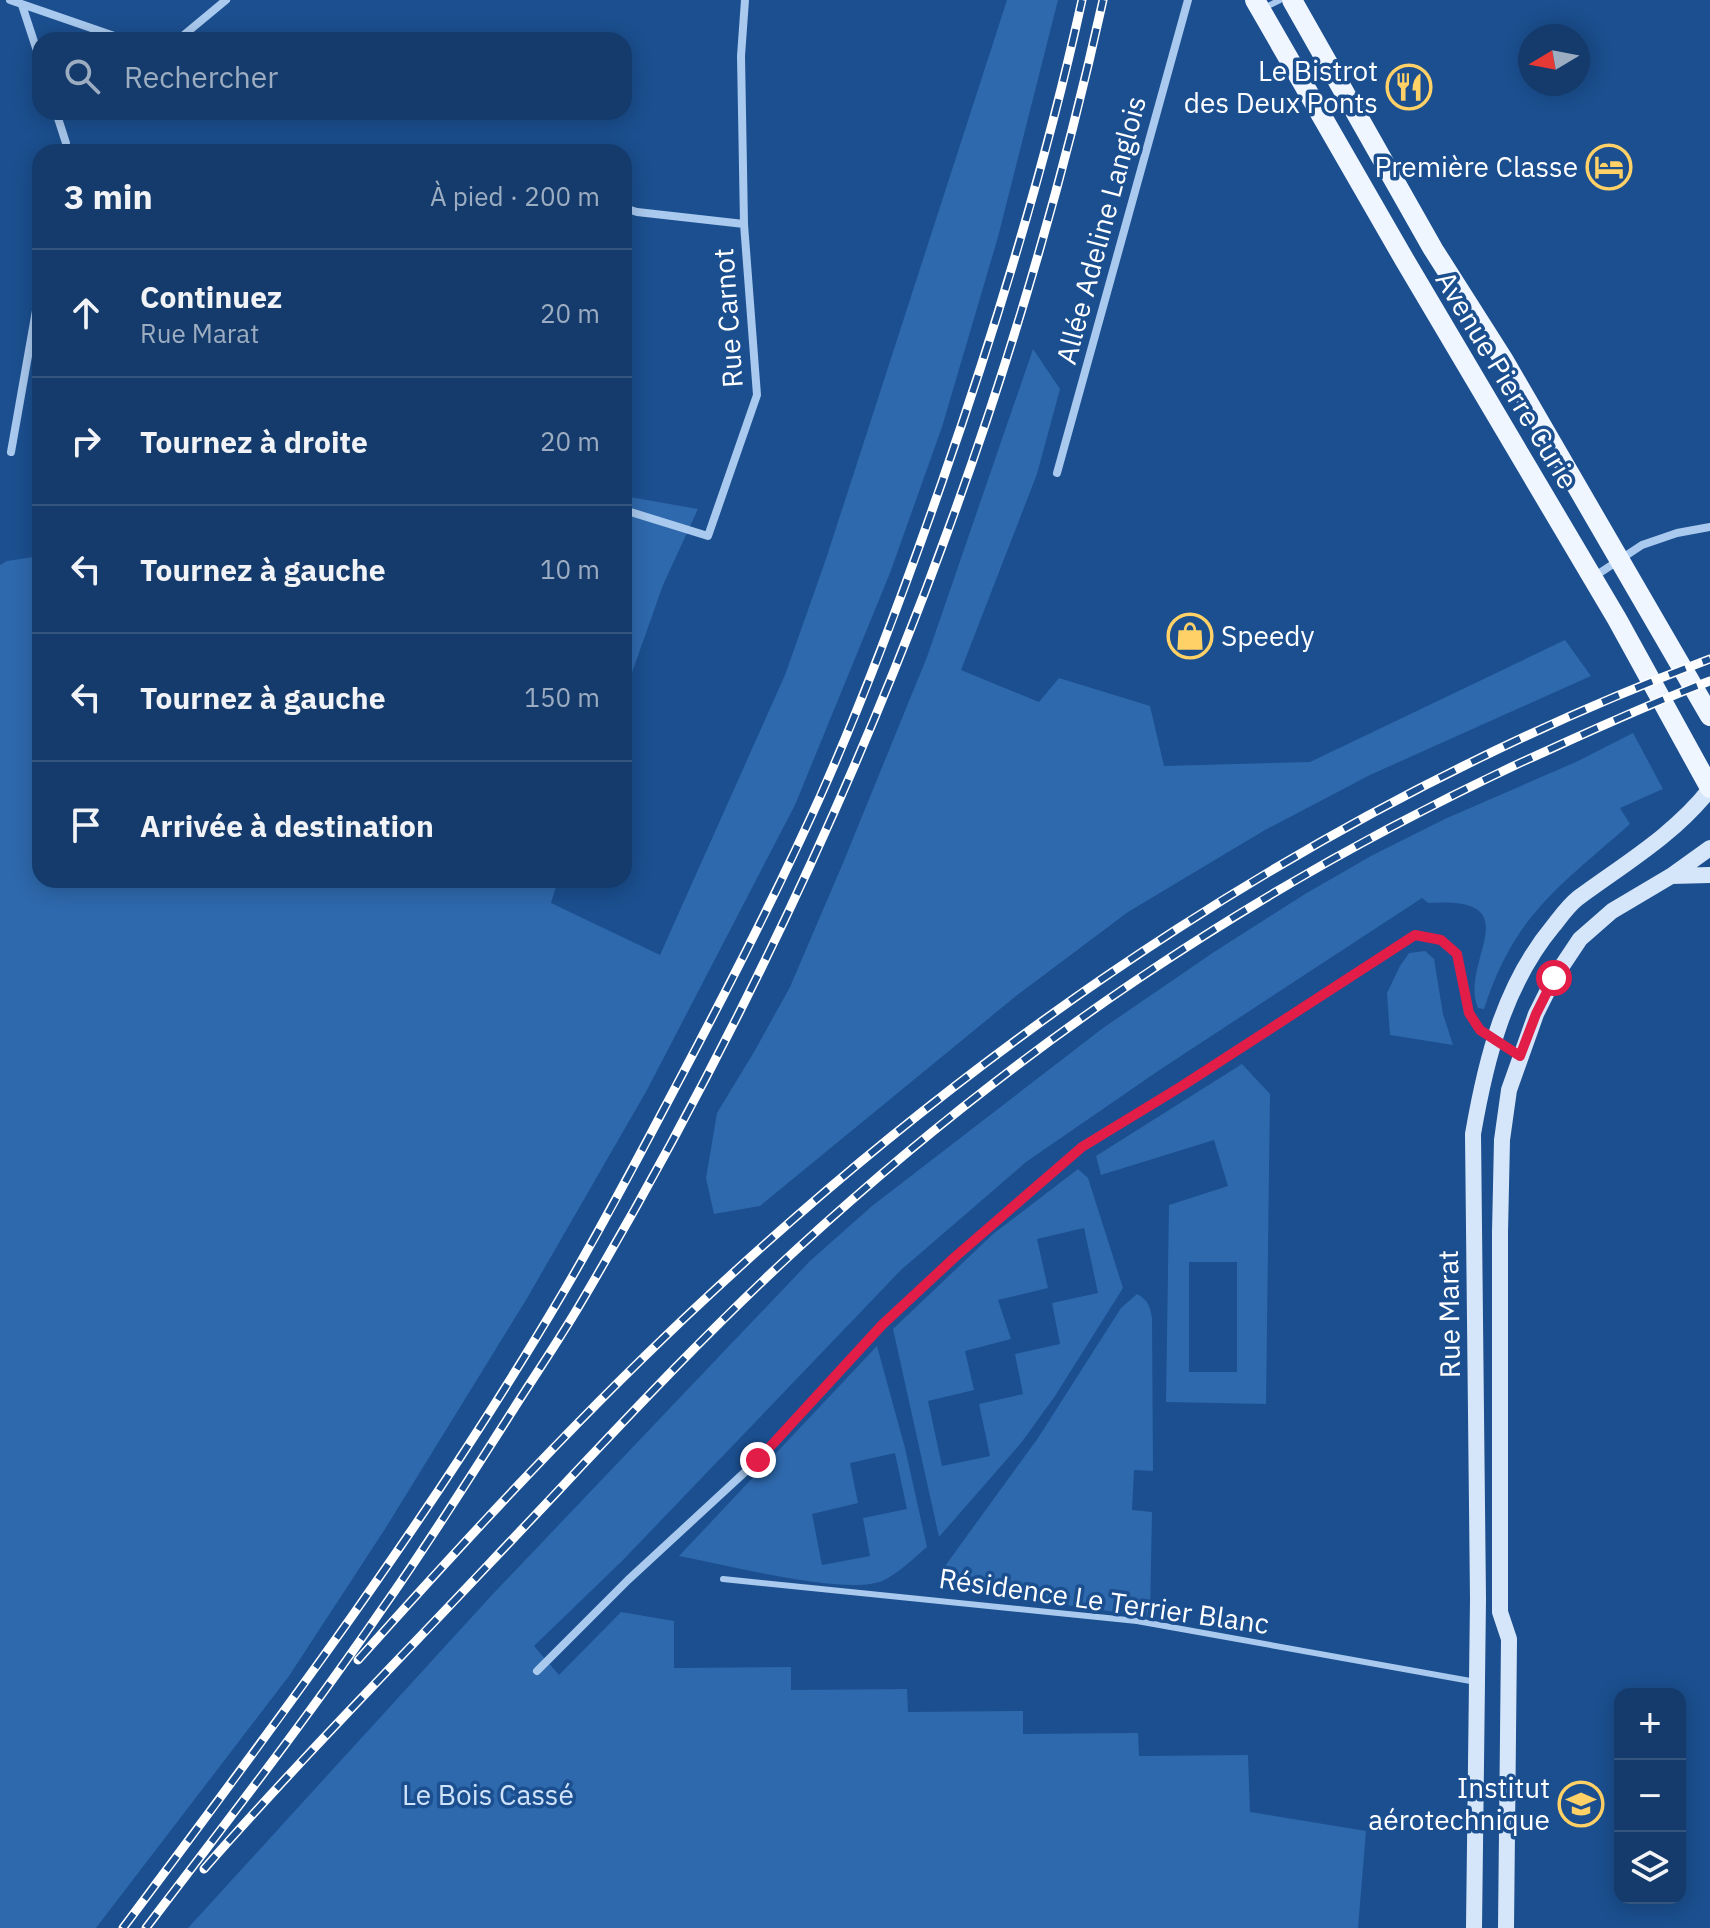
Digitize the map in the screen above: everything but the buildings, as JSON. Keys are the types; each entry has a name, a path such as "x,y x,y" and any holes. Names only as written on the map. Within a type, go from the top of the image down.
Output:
{"main road":[{"name":"Avenue Pierre Curie","path":"1292,0 1433,249 1503,359 1710,716"},
{"name":"Avenue Pierre Curie","path":"1258,5 1617,619 1710,789"},
{"name":"Rue Marat","path":"1474,1928 1477,1682 1473,1134 1483,1075 1499,1020 1535,947 1575,900 1654,844 1693,811 1710,789"},
{"name":"Rue Marat","path":"1506,1928 1509,1639 1500,1612 1500,1232 1502,1140 1509,1090 1536,1014 1554,978 1580,939 1612,911 1671,876 1710,848"},
{"name":"Rue Marat","path":"1671,876 1710,875"}],"street":[{"path":"10,0 102,32"},
{"path":"187,32 226,0"},
{"name":"Rue Carnot","path":"632,512 708,536 757,395 744,224 741,56 745,0"},
{"name":"Allée Adeline Langlois","path":"1057,473 1188,0"},
{"path":"22,5 32,36"},
{"path":"59,120 66,144"},
{"path":"632,210 744,224"},
{"path":"11,452 32,333"},
{"path":"1592,578 1642,545 1677,533 1710,527"},
{"path":"537,1671 628,1580 758,1460 882,1325 1082,1147 1415,935 1441,940 1457,954 1469,1013 1480,1030 1520,1056"}],"lane":[{"path":"1258,5 1280,0"},
{"name":"Résidence Le Terrier Blanc","path":"723,1579 1137,1621 1477,1682"}],"green space":[{"path":"1007,0 1058,0 998,237 942,427 890,573 795,805 647,1090 526,1300 385,1529 289,1676 96,1928 0,1928 0,565 32,557 32,888 556,888 551,903 660,955 785,675 826,559"},
{"path":"1033,349 1060,389 1037,474 961,670 1039,702 1059,678 1150,706 1164,766 1310,762 1565,640 1591,676 1370,775 1265,830 1128,912 1016,996 760,1206 714,1214 706,1178 717,1113 790,987 843,863 927,657"},
{"path":"632,497 698,509 663,585 632,672"},
{"name":"Le Bois Cassé","path":"1633,733 1663,789 1620,808 1630,824 1542,904 1510,949 1484,1009 1478,1008 1474,990 1485,921 1478,910 1460,904 1428,903 1422,898 1161,1069 1026,1162 901,1270 623,1560 534,1646 559,1675 621,1612 674,1621 674,1668 791,1667 791,1690 907,1689 908,1712 1023,1711 1023,1734 1138,1733 1139,1756 1248,1755 1250,1812 1366,1831 1358,1928 188,1928 491,1596 810,1261 872,1206 1103,1028 1305,894 1447,818 1578,761"},
{"path":"1425,951 1434,959 1443,1014 1453,1045 1390,1035 1387,993 1409,953"},
{"path":"1242,1064 1270,1094 1266,1404 1166,1402 1169,1205 1228,1186 1214,1140 1101,1175 1096,1156","holes":["1189,1262 1237,1262 1237,1372 1189,1372"]},
{"path":"1078,1169 1088,1178 1123,1288 1055,1396 1021,1443 939,1537 893,1329 993,1234","holes":["1084,1228 1098,1293 1052,1303 1060,1344 1015,1354 1023,1394 979,1404 990,1456 942,1466 928,1401 974,1390 965,1351 1011,1339 998,1300 1048,1288 1037,1239"]},
{"path":"1137,1294 1148,1304 1152,1318 1153,1471 1134,1470 1132,1510 1152,1512 1150,1617 982,1593 951,1584 945,1566 1038,1438 1121,1308"},
{"path":"877,1346 905,1448 927,1547 888,1578 865,1585 813,1582 679,1556","holes":["895,1453 907,1509 863,1518 870,1556 822,1565 812,1514 858,1503 850,1463"]}],"railway":[{"path":"123,1928 352,1616 462,1456 564,1291 749,945 837,758 928,522 1019,243 1053,122 1082,0"},
{"path":"146,1928 323,1692 460,1493 582,1301 669,1148 750,992 825,833 894,671 957,507 1012,340 1061,171 1103,0"},
{"path":"358,1660 528,1474 707,1297 819,1197 934,1102 1054,1013 1178,928 1305,851 1437,780 1572,715 1710,659"},
{"path":"204,1869 274,1791 718,1325 880,1175 965,1106 1140,977 1325,863 1522,762 1710,681"}],"place":[{"name":"Le Bistrot des Deux Ponts","path":"1409,87"},
{"name":"Première Classe","path":"1609,167"},
{"name":"Speedy","path":"1190,636"},
{"name":"Institut aérotechnique","path":"1581,1804"}],"route":[{"path":"758,1460 882,1325 1082,1147 1415,935 1441,940 1457,954 1469,1013 1480,1030 1520,1056 1554,978"}]}
